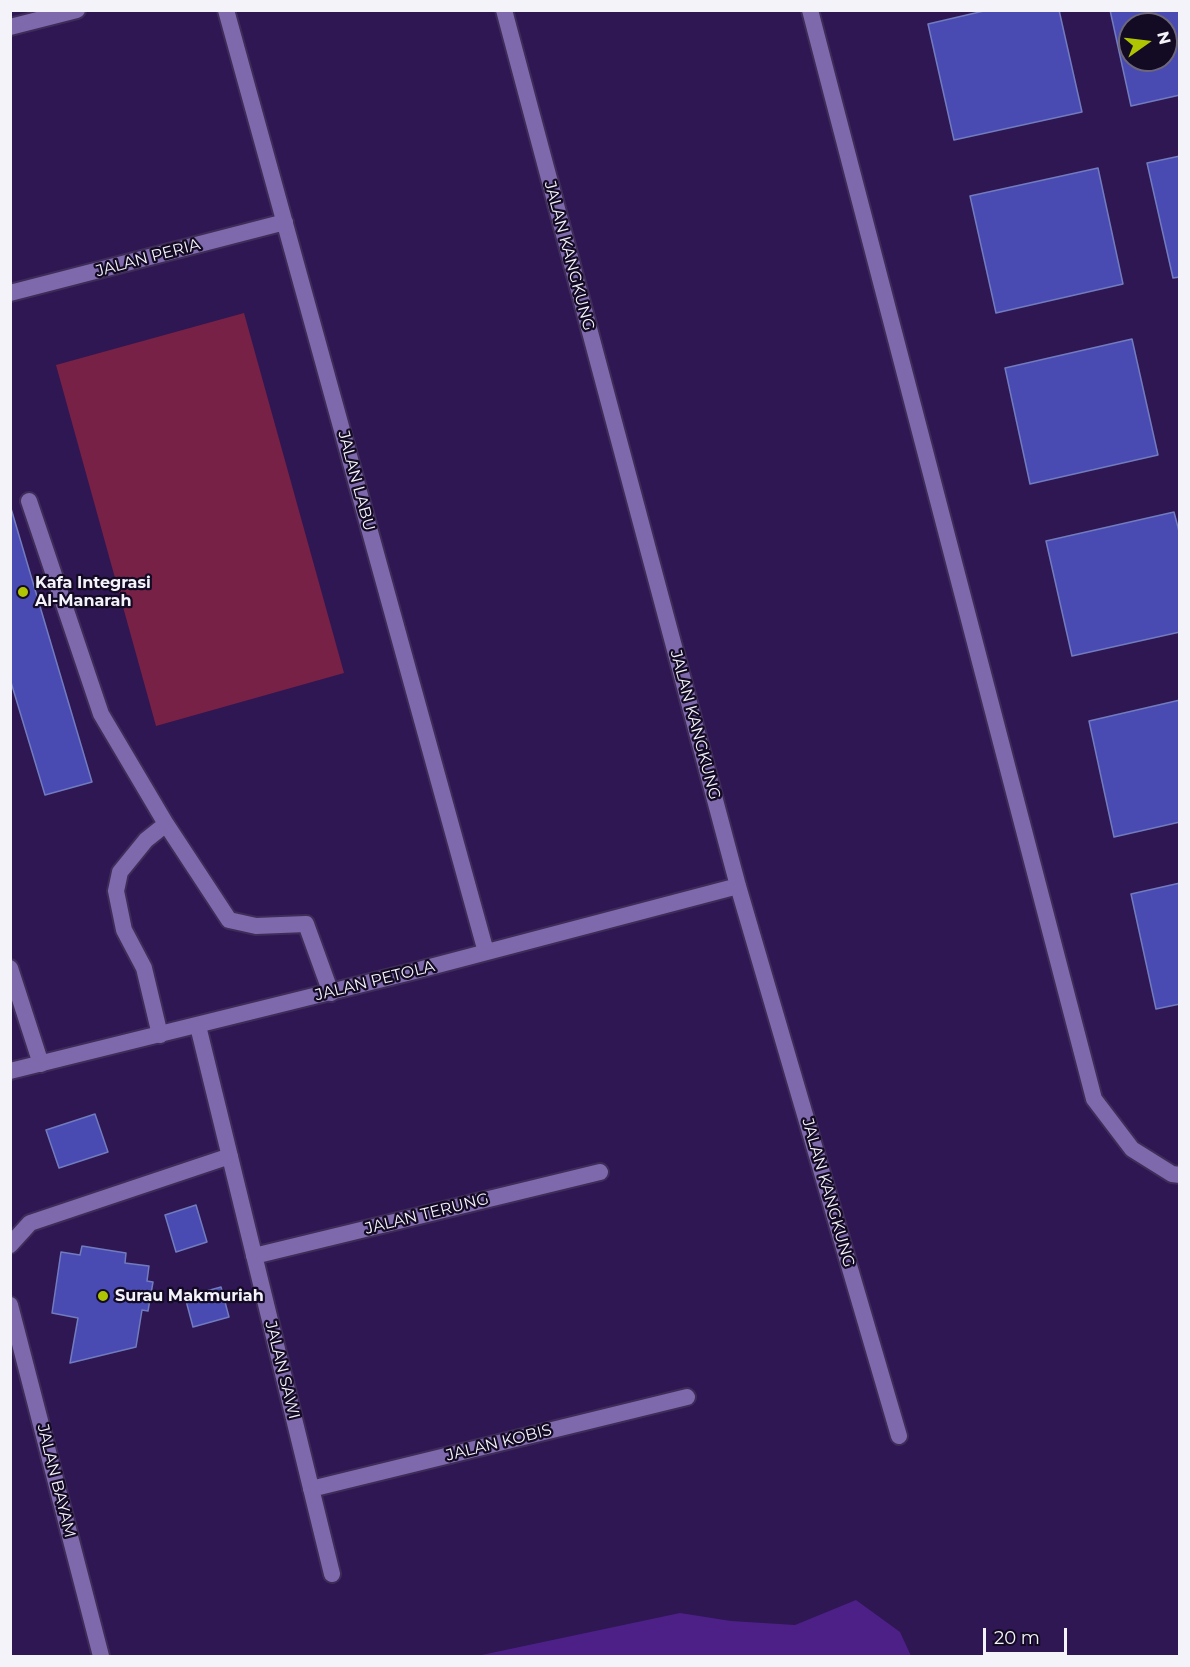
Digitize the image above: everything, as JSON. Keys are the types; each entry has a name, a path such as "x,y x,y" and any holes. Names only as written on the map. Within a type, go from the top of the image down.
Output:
{"street":[{"path":"10,27 77,10"},
{"name":"JALAN LABU","path":"226,10 486,952"},
{"name":"JALAN KANGKUNG","path":"504,10 738,886 900,1436"},
{"path":"810,10 1094,1099 1132,1149 1179,1176"},
{"name":"JALAN PERIA","path":"10,293 285,222"},
{"path":"28,501 101,714 166,824 229,920 256,926 306,924 331,993"},
{"path":"160,1035 144,968 124,930 116,891 120,872 146,840 166,824"},
{"name":"JALAN PETOLA","path":"10,1071 331,993 738,886"},
{"path":"10,968 41,1064"},
{"name":"JALAN SAWI","path":"198,1026 332,1574"},
{"path":"10,1245 30,1223 230,1156"},
{"name":"JALAN TERUNG","path":"254,1256 600,1172"},
{"name":"JALAN BAYAM","path":"10,1305 101,1656"},
{"name":"JALAN KOBIS","path":"311,1489 687,1397"}],"shaded area":[{"path":"244,313 344,673 156,726 56,365"},
{"path":"856,1600 900,1632 911,1656 477,1656 680,1613 731,1621 795,1625"}],"building":[{"path":"988,10 1059,10 1082,112 954,140 928,24"},
{"path":"1110,10 1180,10 1180,95 1131,106 1124,72 1178,72 1178,12 1118,12 1118,47"},
{"path":"1180,156 1180,277 1173,278 1147,163"},
{"path":"1098,168 1123,284 996,313 970,196"},
{"path":"1132,339 1158,455 1030,484 1005,368"},
{"name":"Kafa Integrasi Al-Manarah","path":"10,505 92,782 45,795 10,679"},
{"path":"1174,512 1180,535 1180,632 1072,656 1046,541"},
{"path":"1180,700 1180,822 1114,837 1089,721"},
{"path":"1180,883 1180,1004 1156,1009 1131,894"},
{"path":"95,1114 108,1152 59,1168 46,1130"},
{"path":"196,1205 207,1242 176,1252 165,1215"},
{"name":"Surau Makmuriah","path":"82,1246 126,1253 125,1263 149,1266 147,1281 153,1282 148,1311 142,1310 136,1347 70,1363 78,1318 52,1313 61,1252 80,1255"},
{"path":"221,1287 229,1317 193,1327 185,1297"}],"place":[{"name":"Kafa Integrasi Al-Manarah","path":"23,592"},
{"name":"Surau Makmuriah","path":"103,1296"}]}
